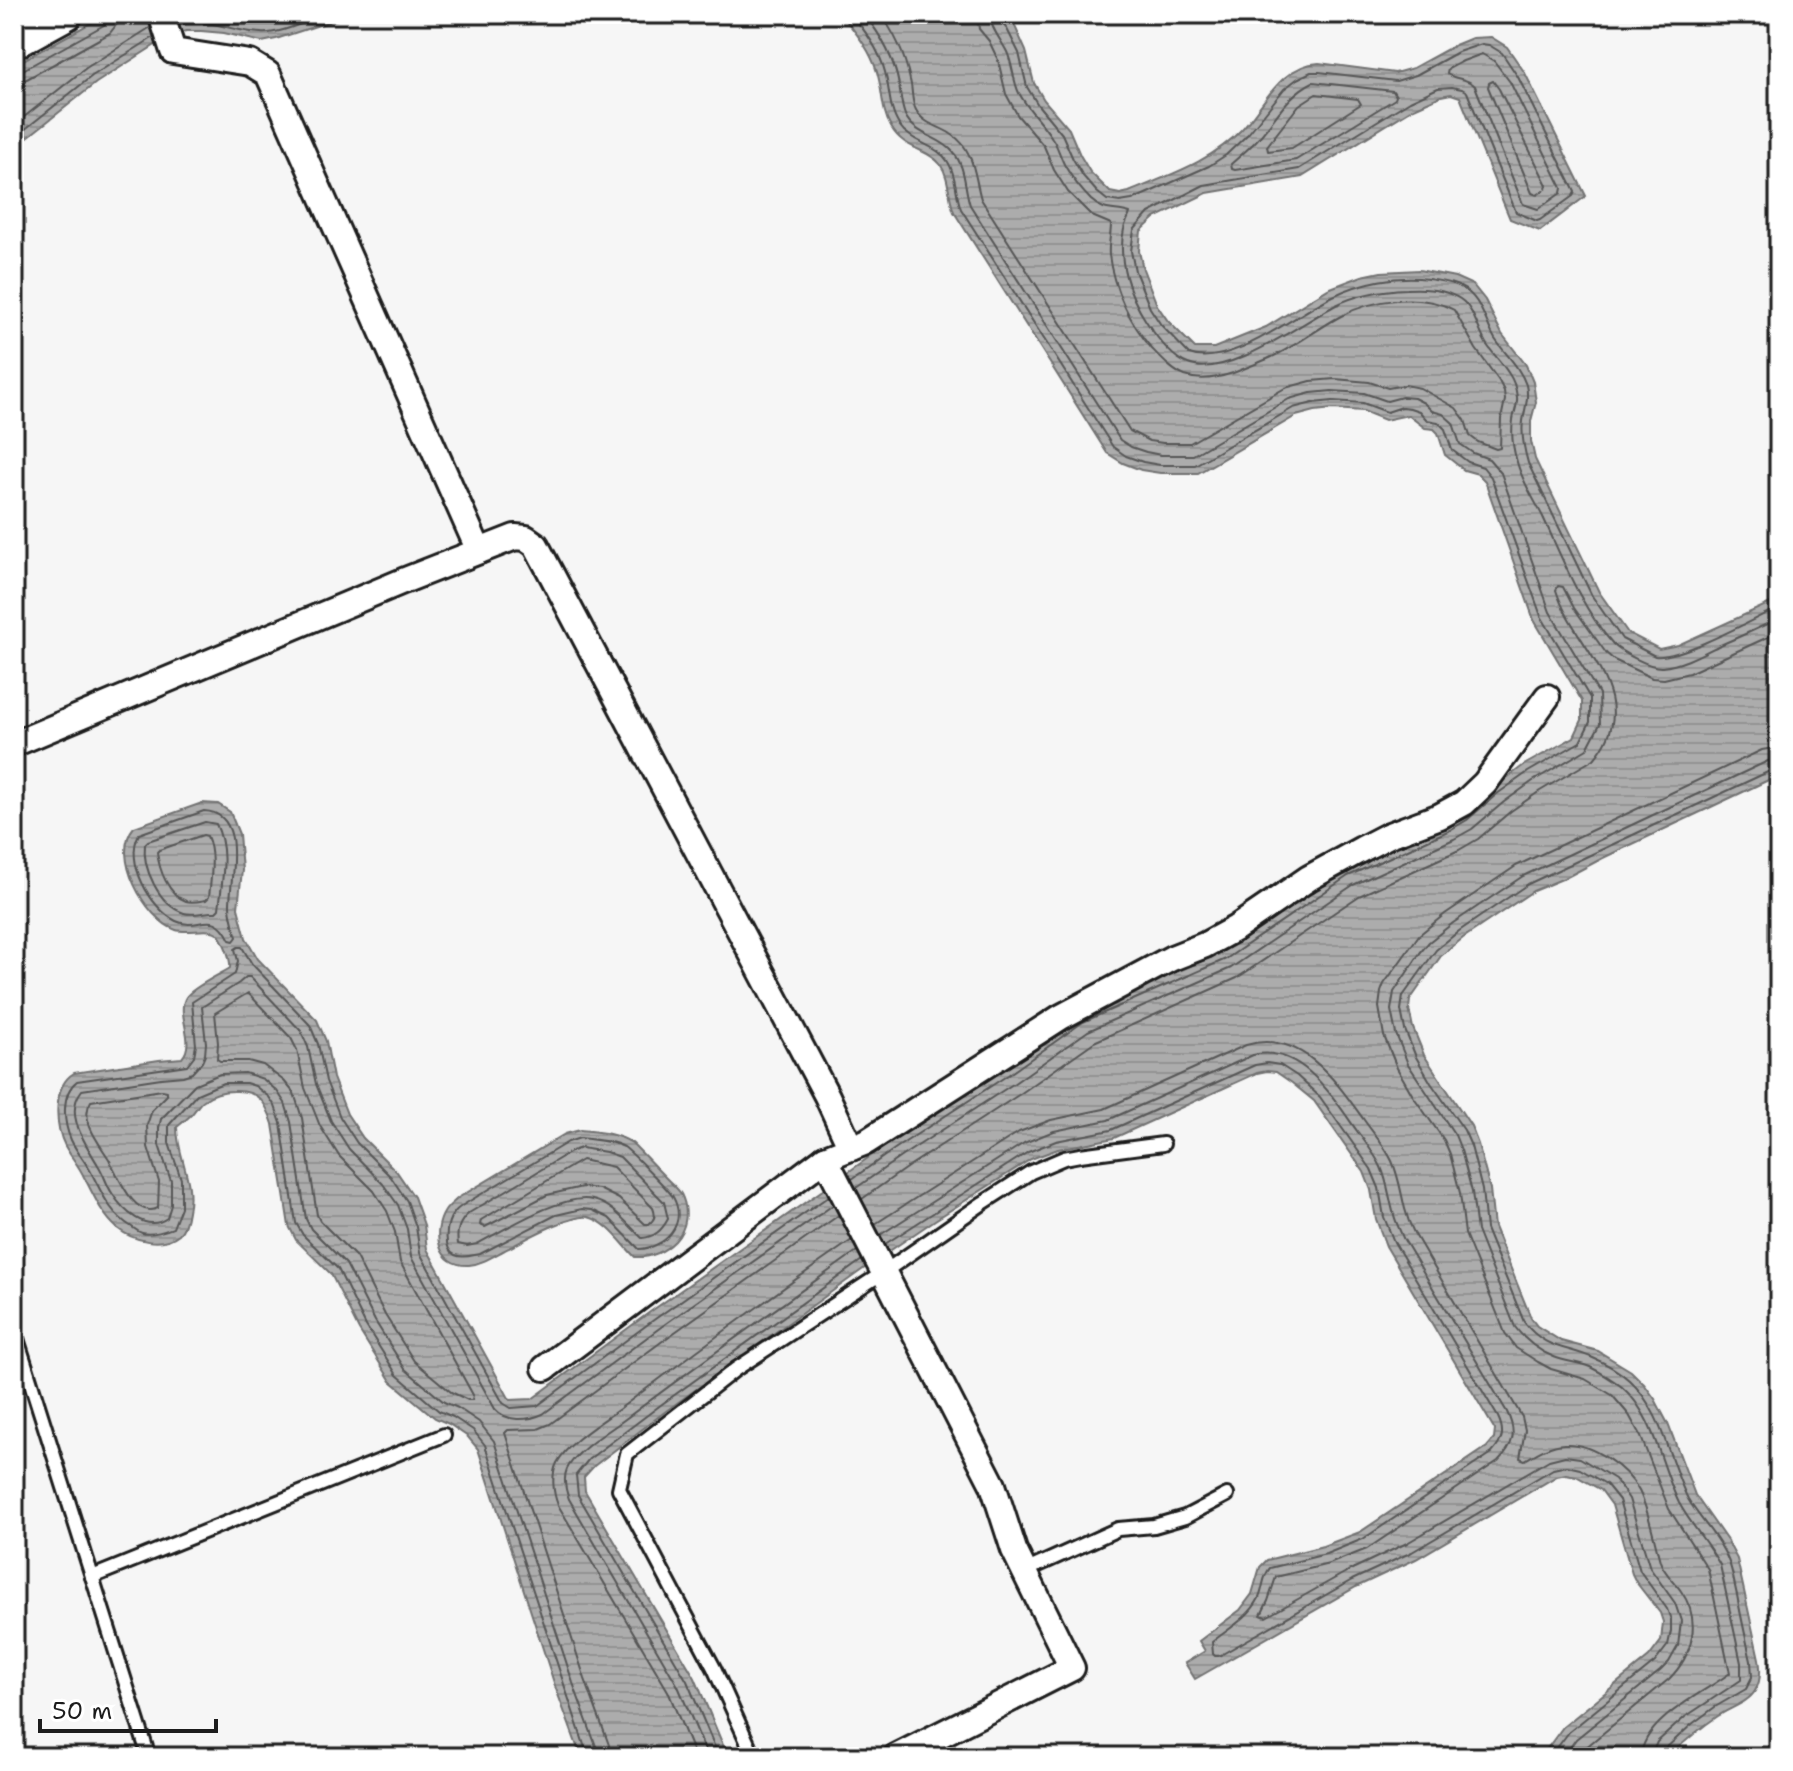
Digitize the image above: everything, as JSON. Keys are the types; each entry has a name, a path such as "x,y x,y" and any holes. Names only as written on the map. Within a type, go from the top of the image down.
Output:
{"street":[{"path":"14,43 67,14"},
{"path":"161,14 173,51 250,63 268,74 479,551"},
{"path":"14,744 403,581 515,537 526,538 536,545 851,1148"},
{"path":"545,1368 851,1148 866,1142 1061,1017 1236,928 1309,878 1362,849 1464,803 1485,783 1547,697"},
{"path":"829,1166 993,1485 1014,1550 1072,1668 896,1757"}],"lane":[{"path":"754,1757 714,1668 619,1489 627,1454 879,1264 1031,1172 1080,1155 1163,1144"},
{"path":"14,1329 149,1757"},
{"path":"92,1577 444,1435"},
{"path":"1025,1571 1118,1529 1154,1526 1185,1517 1227,1495"}],"water":[{"path":"107,14 353,14 262,42 201,31 171,35 96,83 14,148 14,65"},
{"path":"841,14 1004,14 1014,24 1026,51 1034,83 1069,129 1090,172 1110,192 1120,194 1174,173 1217,150 1242,129 1284,78 1306,65 1319,63 1395,73 1413,68 1472,38 1491,37 1507,47 1525,73 1586,196 1540,231 1510,219 1460,97 1451,94 1441,96 1414,108 1302,177 1207,193 1155,218 1141,231 1139,251 1157,305 1195,348 1214,348 1266,327 1328,289 1362,276 1419,270 1455,277 1473,285 1485,300 1502,334 1526,365 1536,402 1531,421 1535,459 1599,592 1628,633 1659,649 1678,645 1779,599 1779,775 1533,891 1441,956 1410,1000 1409,1009 1424,1055 1471,1126 1490,1189 1494,1227 1531,1318 1537,1326 1561,1341 1598,1351 1631,1371 1644,1384 1668,1424 1695,1495 1737,1559 1759,1659 1758,1683 1748,1699 1722,1713 1668,1757 1537,1757 1563,1727 1649,1657 1661,1641 1663,1622 1632,1574 1612,1505 1601,1490 1566,1474 1557,1476 1416,1559 1356,1587 1195,1679 1185,1663 1205,1651 1199,1641 1240,1610 1252,1594 1260,1567 1267,1560 1323,1546 1360,1532 1487,1447 1494,1439 1495,1430 1386,1246 1364,1172 1314,1101 1276,1072 1257,1073 1114,1138 1058,1149 1031,1159 866,1267 666,1411 584,1477 585,1491 695,1678 728,1757 581,1757 478,1449 468,1437 435,1418 391,1381 359,1330 331,1274 296,1240 289,1226 273,1124 260,1099 242,1091 214,1095 202,1101 177,1127 190,1200 183,1229 164,1241 139,1239 111,1223 65,1146 59,1128 58,1107 67,1079 74,1073 182,1058 187,1044 183,1011 186,997 230,968 227,950 218,934 176,930 153,913 134,885 126,853 134,827 202,803 218,804 230,812 239,834 242,870 238,908 246,938 258,959 317,1020 347,1114 363,1138 397,1172 414,1197 424,1225 427,1249 510,1400 532,1399 892,1141 1079,1015 1222,952 1344,869 1447,823 1524,765 1574,737 1582,720 1582,701 1534,620 1485,481 1445,455 1434,429 1425,428 1408,415 1385,420 1363,411 1333,409 1296,416 1198,473 1141,470 1107,453 954,212 946,175 940,164 930,155 909,145 891,127 871,56"},
{"path":"580,1130 613,1135 632,1143 678,1190 685,1206 686,1219 675,1241 656,1254 635,1257 608,1228 595,1219 584,1217 553,1226 478,1263 458,1264 444,1255 438,1229 451,1204 565,1134"}]}
